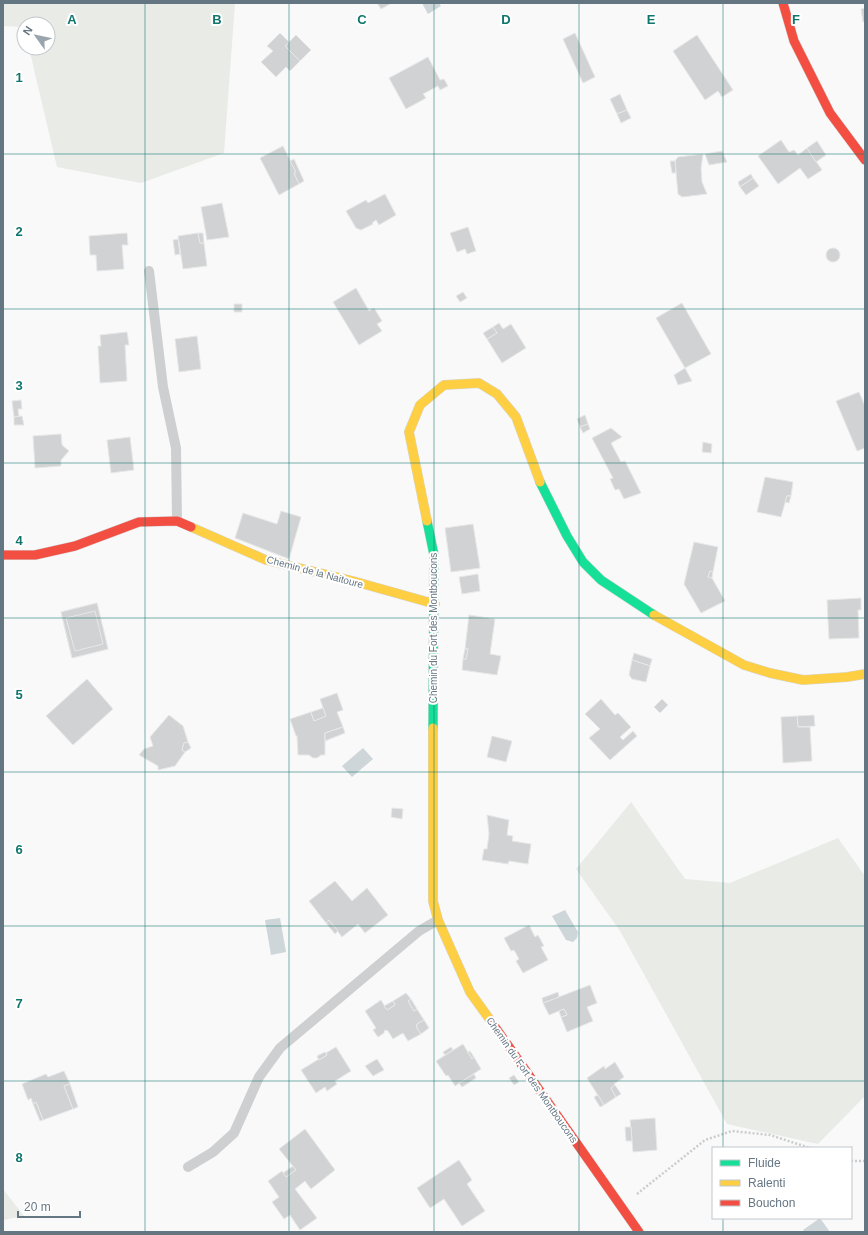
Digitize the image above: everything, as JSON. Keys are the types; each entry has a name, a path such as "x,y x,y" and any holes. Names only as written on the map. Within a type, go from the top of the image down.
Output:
{"street":[{"path":"783,3 794,41 830,113 865,160"},
{"name":"Chemin du Fort des Montboucons","path":"639,1232 470,992 438,920 433,901 434,555 409,432 420,405 444,385 479,383 497,394 516,417 544,491 567,536 583,562 601,580 653,614 744,665 770,673 803,680 847,677 865,674"},
{"name":"Chemin de la Naitoure","path":"3,555 35,555 75,546 139,522 177,521 266,560 434,604"}],"lane":[{"path":"149,271 154,301 163,387 176,448 177,521"},
{"path":"188,1167 213,1152 234,1133 259,1077 280,1048 419,931 438,920"}],"path":[{"path":"622,1207 705,1140 732,1131 770,1135 807,1147"},
{"path":"852,1161 865,1161"}],"shaded area":[{"path":"3,3 235,3 224,153 141,183 57,167 31,56 56,56 56,16 16,16 16,27 3,26"},
{"path":"422,3 439,3 441,6 428,14"},
{"path":"363,748 373,759 352,777 342,766"},
{"path":"631,802 685,879 730,883 838,838 865,876 865,1096 818,1144 727,1124 620,931 576,869"},
{"path":"565,910 578,932 577,938 573,942 566,940 552,916"},
{"path":"280,918 286,952 271,955 265,920"},
{"path":"3,1189 24,1216 3,1220"},
{"path":"821,1219 830,1232 805,1232 803,1230"}],"building":[{"path":"377,3 392,3 381,9"},
{"path":"865,8 865,21 863,22 861,9"},
{"path":"280,33 289,42 285,46 300,61 290,71 286,67 276,77 261,62 273,51 267,46"},
{"path":"575,33 595,77 583,83 563,39"},
{"path":"296,35 311,50 300,61 285,46"},
{"path":"697,35 733,90 722,97 718,91 705,100 673,51"},
{"path":"428,57 440,80 444,79 448,86 440,90 438,86 423,94 426,98 406,109 389,78"},
{"path":"620,94 627,110 617,114 610,99"},
{"path":"627,110 631,118 621,123 617,114"},
{"path":"781,140 789,152 794,150 798,155 807,148 822,170 808,179 800,168 778,184 758,156"},
{"path":"817,141 826,155 816,162 807,148"},
{"path":"283,146 296,172 294,173 299,184 279,195 260,158"},
{"path":"722,151 727,162 709,165 705,154"},
{"path":"703,154 701,168 702,182 707,194 682,197 678,194 675,161 678,157"},
{"path":"294,159 304,181 299,184 294,173 296,172 290,161"},
{"path":"670,161 675,161 676,173 672,173"},
{"path":"751,174 753,178 740,187 738,182"},
{"path":"753,178 759,186 746,195 740,187"},
{"path":"385,194 396,215 379,225 376,220 372,223 373,224 361,230 356,228 346,211 366,200 368,203"},
{"path":"222,203 229,237 207,240 201,207"},
{"path":"468,227 476,251 467,254 465,249 457,252 450,233"},
{"path":"127,233 128,245 122,245 124,269 97,271 96,255 90,255 89,236"},
{"path":"198,233 200,243 204,243 207,266 183,269 178,236"},
{"path":"198,233 203,233 204,243 200,243"},
{"path":"178,239 180,254 175,255 173,240"},
{"path":"830,248 836,248 840,252 840,258 836,262 830,262 826,258 826,252"},
{"path":"356,288 369,311 374,308 382,321 377,324 382,331 359,345 333,302"},
{"path":"463,292 467,298 460,302 456,296"},
{"path":"682,303 711,354 685,368 656,318"},
{"path":"234,304 242,304 242,312 234,312"},
{"path":"499,323 503,329 511,324 526,348 502,363 487,339 497,333 493,327"},
{"path":"493,327 497,333 487,339 483,333"},
{"path":"127,332 129,345 125,345 127,381 100,383 98,346 101,346 100,335"},
{"path":"197,336 201,369 179,372 175,339"},
{"path":"685,368 692,381 678,385 674,375"},
{"path":"859,392 865,406 865,448 857,451 836,401"},
{"path":"21,400 22,409 18,409 19,416 14,417 12,401"},
{"path":"585,415 588,424 580,427 577,419"},
{"path":"22,416 24,425 14,425 14,417"},
{"path":"588,424 590,429 583,433 580,427"},
{"path":"611,428 622,437 611,443 621,462 625,461 641,493 624,499 619,489 615,490 610,479 613,478 592,438"},
{"path":"61,434 62,445 69,451 61,460 61,466 35,468 33,436"},
{"path":"130,437 134,470 111,473 107,440"},
{"path":"703,442 712,444 711,453 702,452"},
{"path":"765,477 793,482 791,496 787,496 781,517 757,512"},
{"path":"787,496 791,496 789,503 785,502"},
{"path":"281,511 301,517 289,559 235,538 243,513 277,524"},
{"path":"473,524 480,568 451,572 445,528"},
{"path":"694,542 718,547 713,572 710,571 708,577 712,578 725,601 701,613 684,584"},
{"path":"710,571 713,572 712,578 708,577"},
{"path":"478,574 480,591 462,594 459,577"},
{"path":"861,598 861,610 858,610 859,638 829,639 827,600"},
{"path":"97,603 108,649 72,658 61,612","holes":["95,611 103,644 75,651 66,618"]},
{"path":"97,603 108,649 72,658 61,612"},
{"path":"95,611 103,644 75,651 66,618"},
{"path":"469,615 495,619 490,654 501,656 497,675 462,670 463,659 466,659 468,649 465,649"},
{"path":"465,649 468,649 466,659 463,659"},
{"path":"634,653 652,659 650,666 632,660"},
{"path":"632,660 650,666 646,682 632,679 629,675"},
{"path":"87,679 113,709 73,745 46,716"},
{"path":"337,693 343,710 337,712 343,727 325,733 325,755 313,758 309,755 298,755 297,736 290,719 311,712 314,721 326,716 320,699"},
{"path":"601,699 615,715 618,713 631,727 620,737 623,740 633,731 637,736 610,760 589,738 600,729 585,714"},
{"path":"662,699 668,705 660,713 654,707"},
{"path":"323,708 326,716 314,721 311,712"},
{"path":"169,715 183,726 188,742 184,743 182,750 185,752 175,766 158,770 158,766 139,755 144,749 153,746 150,737"},
{"path":"814,715 815,726 798,727 797,716"},
{"path":"797,716 798,727 810,727 812,761 783,763 781,717"},
{"path":"343,727 345,733 325,741 325,733"},
{"path":"492,736 512,741 506,762 487,757"},
{"path":"188,742 191,748 185,752 182,750 184,743"},
{"path":"392,808 403,809 402,819 391,817"},
{"path":"487,815 509,820 507,835 513,836 512,841 531,844 528,864 509,861 508,864 482,860 484,849 487,849 489,834"},
{"path":"335,881 352,901 367,888 388,915 365,933 358,924 342,937 329,920 326,923 309,901"},
{"path":"329,920 338,931 335,934 326,923"},
{"path":"529,925 535,937 538,935 544,946 541,947 548,960 523,973 516,961 519,959 514,950 511,951 504,938"},
{"path":"590,985 597,1003 587,1007 593,1021 567,1032 561,1017 567,1015 564,1009 549,1015 543,1003"},
{"path":"558,992 559,997 543,1003 542,998"},
{"path":"406,993 411,999 408,1001 414,1011 417,1009 424,1020 417,1024 417,1028 421,1034 408,1041 403,1033 393,1039 388,1031 385,1030 384,1033 378,1037 373,1030 376,1028 365,1011 381,1000 387,1010 395,1005 393,1001"},
{"path":"411,999 417,1009 414,1011 408,1001"},
{"path":"393,1001 395,1005 387,1010 384,1006"},
{"path":"564,1009 567,1015 561,1017 559,1011"},
{"path":"424,1020 429,1028 421,1034 417,1028 417,1024"},
{"path":"463,1044 472,1059 474,1057 481,1069 455,1086 436,1061"},
{"path":"336,1047 351,1071 335,1081 337,1084 327,1091 325,1087 316,1093 301,1070 327,1055 326,1053"},
{"path":"451,1047 453,1050 445,1055 443,1052"},
{"path":"470,1051 474,1057 472,1059 468,1052"},
{"path":"325,1052 327,1055 319,1060 317,1056"},
{"path":"377,1059 384,1070 373,1076 365,1066"},
{"path":"615,1062 624,1077 611,1088 616,1097 604,1105 587,1078 604,1066 605,1069"},
{"path":"64,1071 70,1084 64,1086 73,1109 43,1120 36,1102 33,1104 31,1098 28,1100 22,1084 46,1074 48,1077"},
{"path":"474,1074 476,1078 462,1087 459,1083"},
{"path":"514,1075 519,1082 514,1085 509,1078"},
{"path":"70,1084 78,1107 73,1109 64,1086"},
{"path":"615,1085 621,1094 616,1097 611,1088"},
{"path":"598,1095 604,1105 600,1107 594,1097"},
{"path":"36,1102 43,1120 40,1121 33,1104"},
{"path":"655,1118 657,1150 633,1152 630,1120"},
{"path":"625,1127 631,1127 632,1141 626,1141"},
{"path":"305,1129 335,1170 311,1189 305,1181 295,1189 317,1218 300,1230 290,1215 284,1219 272,1202 279,1197 268,1181 282,1171 286,1177 296,1170 279,1149"},
{"path":"459,1160 472,1180 467,1184 485,1211 462,1226 444,1199 430,1208 417,1188"},
{"path":"293,1166 296,1170 286,1177 283,1173"}],"traffic: fast":[{"path":"540,482 567,536 583,562 601,580 654,615"},
{"path":"427,521 434,555 433,728"}],"traffic: slow":[{"path":"427,521 409,432 420,405 444,385 479,383 497,394 516,417 540,482"},
{"path":"191,527 266,560 353,581 435,604"},
{"path":"654,615 744,665 770,673 803,680 847,677 865,674"},
{"path":"433,728 433,901 438,920 470,992 493,1024"}],"traffic: jam":[{"path":"783,3 794,41 830,113 865,160"},
{"path":"3,555 35,555 75,546 139,522 177,521 191,527"},
{"path":"493,1024 639,1232"}]}
